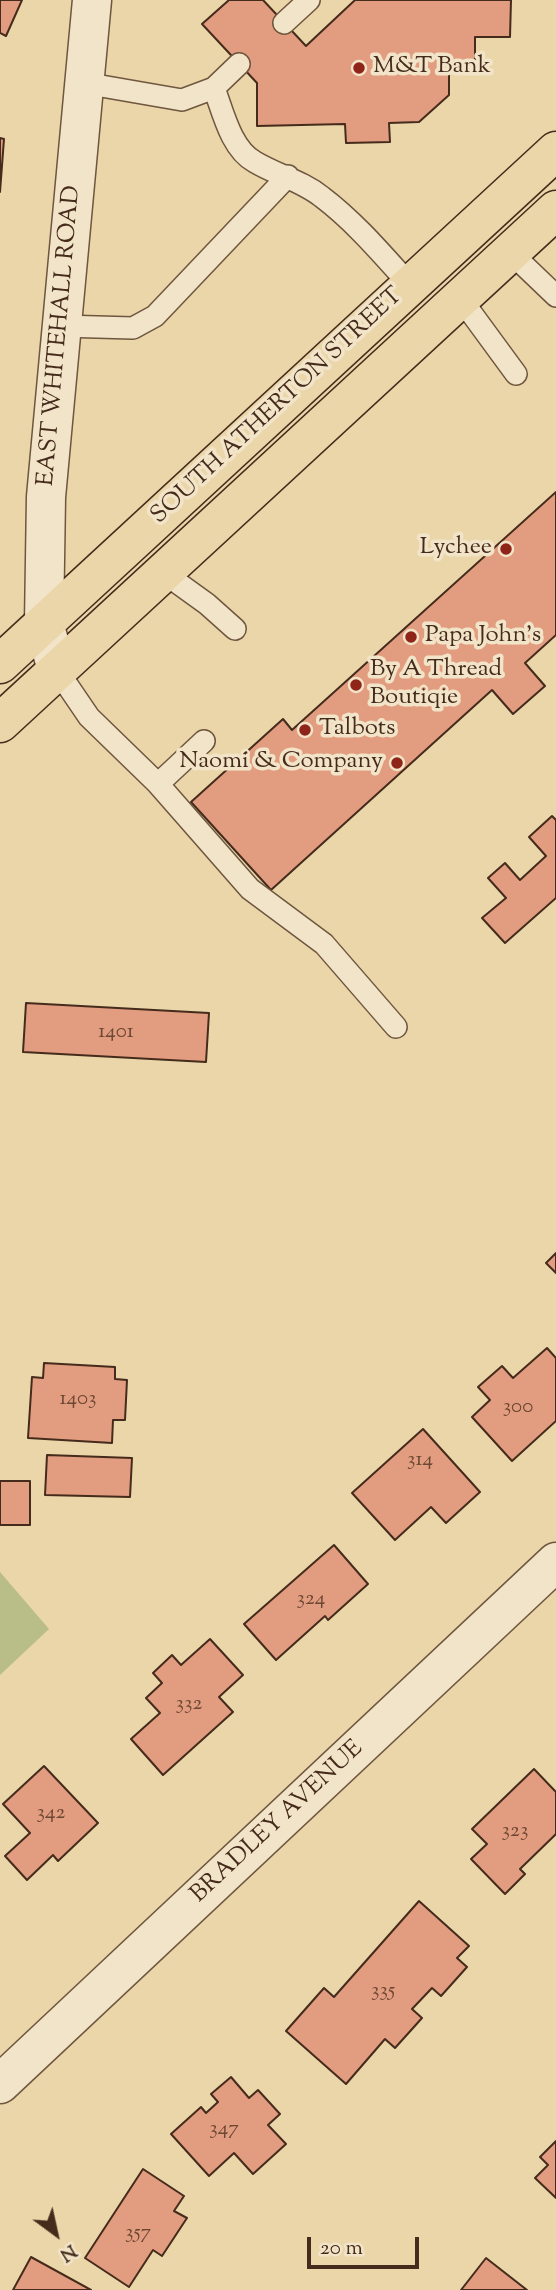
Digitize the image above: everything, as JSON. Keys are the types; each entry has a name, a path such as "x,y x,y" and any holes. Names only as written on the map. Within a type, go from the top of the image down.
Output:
{"main road":[{"name":"SOUTH ATHERTON STREET","path":"0,664 556,150"},
{"name":"SOUTH ATHERTON STREET","path":"0,723 556,210"}],"street":[{"name":"EAST WHITEHALL ROAD","path":"57,670 44,623 46,497 92,0"},
{"name":"BRADLEY AVENUE","path":"0,2084 556,1562"}],"lane":[{"path":"285,23 309,0"},
{"path":"84,83 182,100 214,88 239,64"},
{"path":"214,88 234,140 253,161 288,176 320,195 350,220 410,285"},
{"path":"61,326 133,328 155,316 288,176"},
{"path":"510,252 556,296"},
{"path":"461,299 516,374"},
{"path":"164,573 207,604 235,629"},
{"path":"57,670 89,717 158,784 250,890 324,944 396,1027"},
{"path":"158,784 204,741"}],"green space":[{"path":"0,1572 49,1629 0,1675"}],"building":[{"path":"0,0 22,0 6,36 0,33"},
{"name":"M&T Bank","path":"229,0 263,0 306,46 355,0 511,0 510,37 475,37 475,72 449,72 449,95 419,122 389,123 390,142 346,143 345,124 257,126 257,83 202,24"},
{"path":"0,138 4,139 0,192"},
{"path":"556,492 556,635 525,663 545,686 513,714 492,690 271,890 191,802 283,719 292,730"},
{"path":"552,816 556,820 556,898 505,943 482,918 506,898 488,878 505,863 520,880 546,856 529,837"},
{"path":"26,1003 209,1013 206,1062 23,1052"},
{"path":"556,1253 556,1273 546,1263"},
{"path":"547,1348 556,1358 556,1421 512,1461 472,1417 490,1400 478,1387 502,1366 513,1378"},
{"path":"44,1363 115,1367 115,1379 127,1380 125,1420 113,1420 112,1443 28,1438 32,1377 43,1378"},
{"path":"423,1429 480,1492 446,1523 431,1507 395,1540 352,1493"},
{"path":"47,1455 132,1458 130,1497 45,1495"},
{"path":"0,1481 30,1481 30,1525 0,1525"},
{"path":"334,1545 368,1584 328,1620 325,1616 276,1660 244,1624"},
{"path":"210,1639 243,1675 219,1697 233,1712 163,1775 131,1739 160,1713 146,1698 162,1683 153,1673 172,1655 181,1665"},
{"path":"44,1766 98,1823 58,1861 53,1855 27,1880 5,1856 30,1833 3,1804"},
{"path":"534,1769 556,1792 556,1834 520,1869 525,1874 505,1894 471,1859 487,1844 472,1829"},
{"path":"419,1901 469,1946 457,1958 467,1967 441,1996 432,1988 412,2009 422,2018 395,2048 385,2039 346,2084 286,2031 324,1988 334,1997"},
{"path":"231,2077 249,2098 258,2090 280,2114 268,2125 286,2144 253,2174 234,2153 209,2176 171,2134 201,2107 206,2113 218,2102 211,2094"},
{"path":"556,2141 556,2198 535,2178 548,2165 540,2157"},
{"path":"143,2169 184,2196 174,2211 187,2218 162,2256 153,2250 129,2287 85,2258"},
{"path":"31,2257 91,2290 13,2290"},
{"path":"486,2258 527,2290 461,2290"}],"place":[{"name":"M&T Bank","path":"359,68"},
{"name":"Lychee","path":"506,549"},
{"name":"Papa John's","path":"411,637"},
{"name":"By A Thread Boutiqie","path":"356,685"},
{"name":"Talbots","path":"305,730"},
{"name":"Naomi & Company","path":"397,763"}]}
